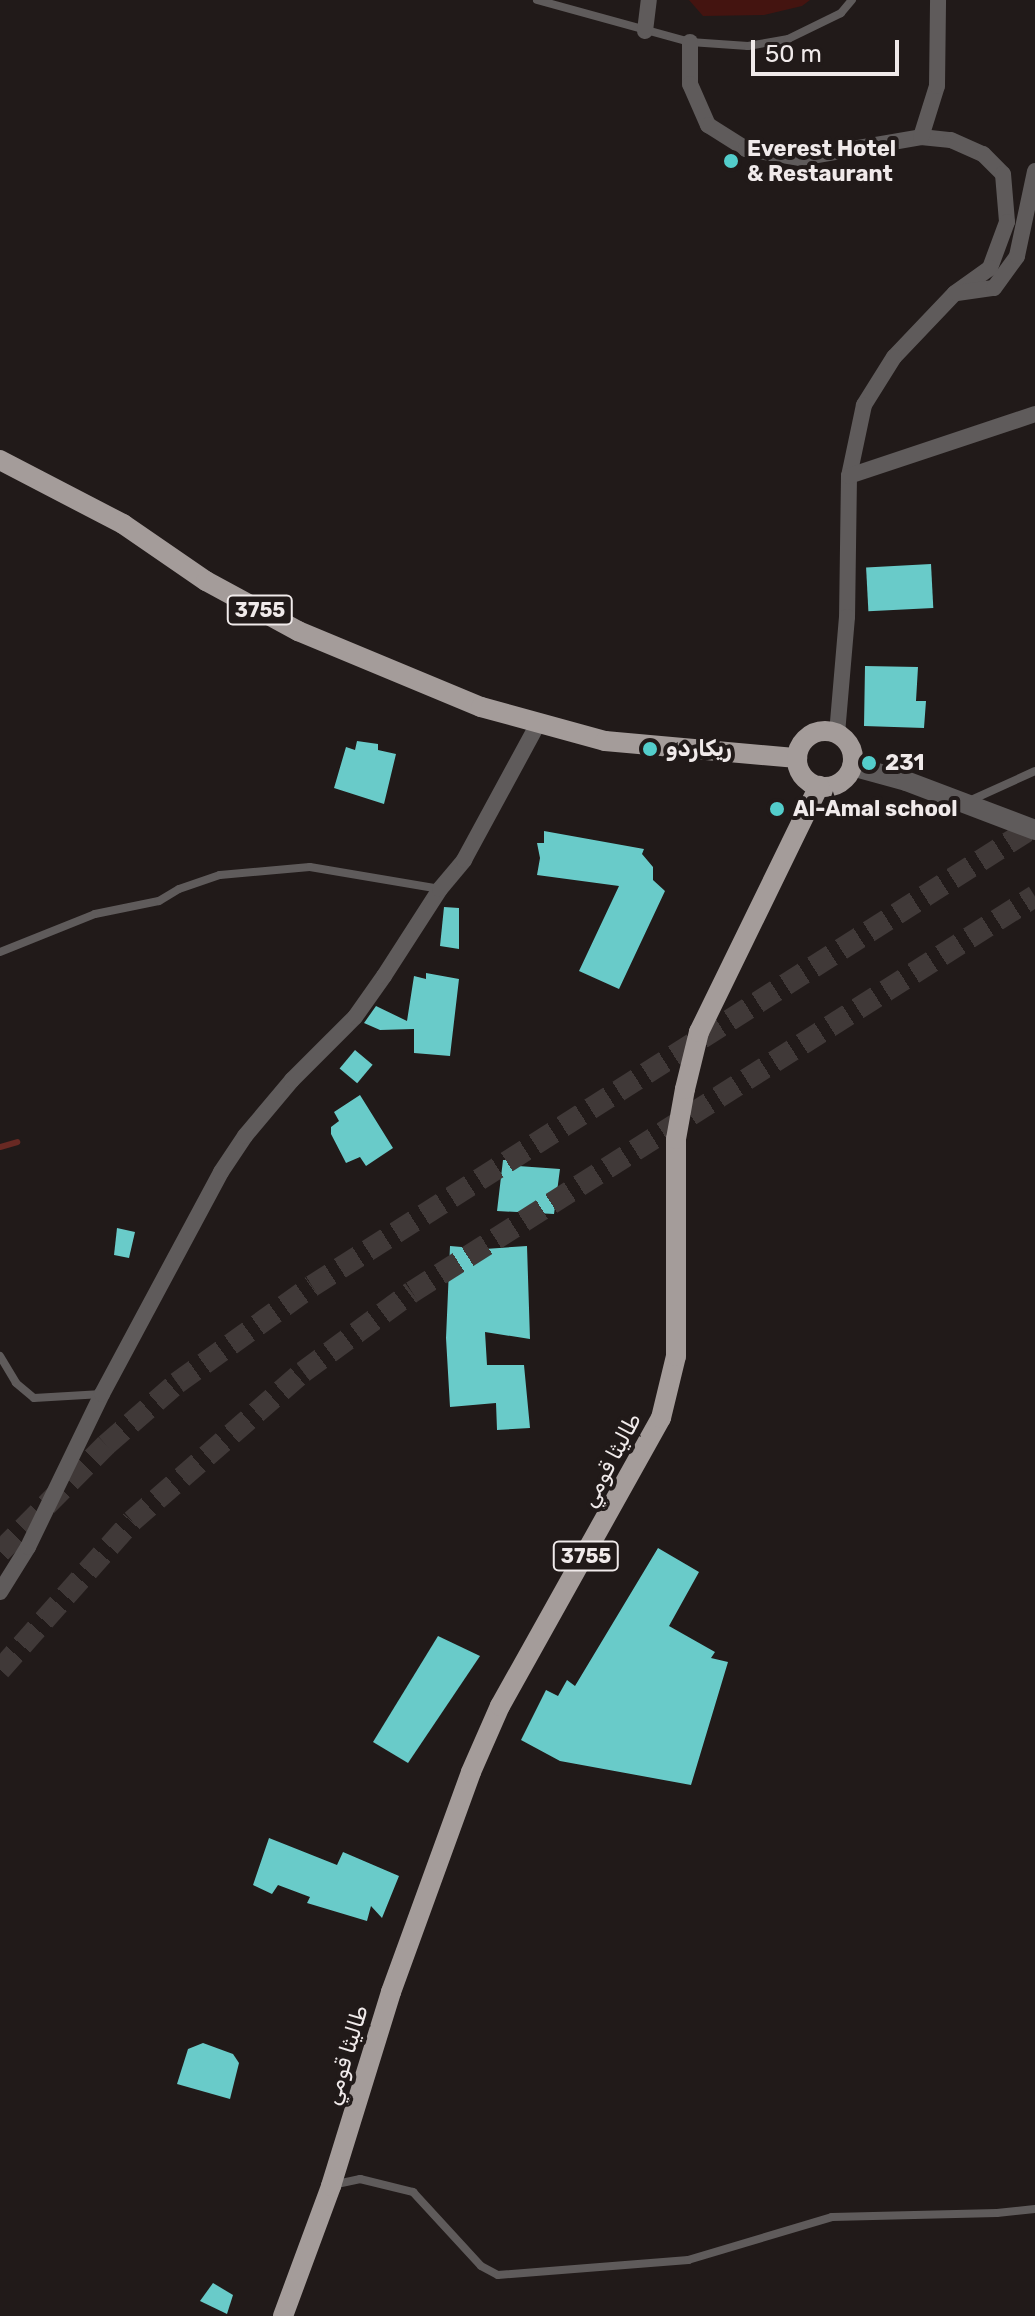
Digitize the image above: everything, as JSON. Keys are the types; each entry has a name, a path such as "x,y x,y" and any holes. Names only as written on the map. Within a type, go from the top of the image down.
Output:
{"main road":[{"name":"3755","path":"0,460 123,524 206,581 298,631 481,707 605,741 797,758"},
{"path":"837,733 849,743 852,766 836,785 819,786 804,778 797,758 800,745 812,734 837,733"},
{"name":"طاليثا قومي","path":"283,2316 331,2186 391,1992 471,1772 500,1706 661,1418 676,1356 676,1139 699,1032 819,786"}],"street":[{"path":"645,31 649,0"},
{"path":"921,137 937,86 938,0"},
{"path":"690,42 690,84 708,125 746,149 800,158 921,137 951,140 983,154 1003,174 1007,222 990,268 955,293 894,357 864,405 849,476 847,617 837,733"},
{"path":"955,293 994,288 1017,256 1035,171"},
{"path":"849,476 1035,414"},
{"path":"0,1592 62,1481 102,1394 221,1172 245,1136 292,1080 355,1017 440,889 464,860 539,722"},
{"path":"852,766 906,781 1035,830"}],"lane":[{"path":"537,0 690,42 748,46 788,39 841,13 852,0"},
{"path":"964,803 1035,771"},
{"path":"0,952 95,914 159,901 179,889 220,875 310,867 440,889"},
{"path":"0,1356 16,1383 34,1398 102,1394"},
{"path":"331,2186 360,2179 413,2192 436,2213 473,2258 498,2275 688,2260 832,2217 1035,2209"}],"shaded area":[{"path":"689,0 810,0 802,6 764,15 703,16"}],"building":[{"path":"931,564 933,608 868,611 866,567"},
{"path":"865,666 918,667 916,701 926,701 924,728 864,726"},
{"path":"357,741 378,744 378,750 396,754 384,804 334,788 346,747 355,750"},
{"path":"544,831 644,849 642,854 653,867 653,880 665,891 619,989 579,971 619,886 537,875 540,858 537,843 544,843"},
{"path":"444,907 459,908 459,949 440,946"},
{"path":"426,973 459,979 450,1056 414,1053 414,1029 380,1030 364,1023 376,1006 407,1021 414,976 426,979"},
{"path":"355,1050 373,1065 357,1083 340,1068"},
{"path":"360,1095 393,1148 366,1166 360,1157 346,1163 331,1134 331,1127 339,1121 334,1112"},
{"path":"503,1160 518,1160 518,1166 560,1169 554,1214 497,1211"},
{"path":"117,1228 135,1232 129,1258 114,1255"},
{"path":"450,1246 485,1249 527,1246 530,1339 485,1332 487,1365 524,1365 530,1428 497,1430 496,1403 450,1407 446,1338"},
{"path":"658,1548 699,1572 669,1626 715,1652 711,1658 728,1662 691,1785 560,1761 521,1740 546,1690 558,1696 567,1680 575,1686"},
{"path":"438,1636 480,1656 408,1763 373,1742"},
{"path":"269,1838 337,1865 343,1852 399,1876 382,1918 371,1906 367,1921 307,1903 310,1897 278,1885 272,1894 253,1885"},
{"path":"203,2043 233,2054 239,2063 230,2099 177,2084 188,2049"},
{"path":"213,2283 233,2295 227,2314 200,2301"}],"waterway":[{"path":"0,1147 17,1142"}],"tunnel":[{"path":"0,1552 106,1445 177,1383 312,1286 1035,826"},
{"path":"0,1670 132,1521 303,1372 412,1292 1035,896"}],"place":[{"name":"Everest Hotel & Restaurant","path":"731,161"},
{"name":"ريكاردو","path":"650,749"},
{"name":"231","path":"869,763"},
{"name":"Al-Amal school","path":"777,809"}]}
